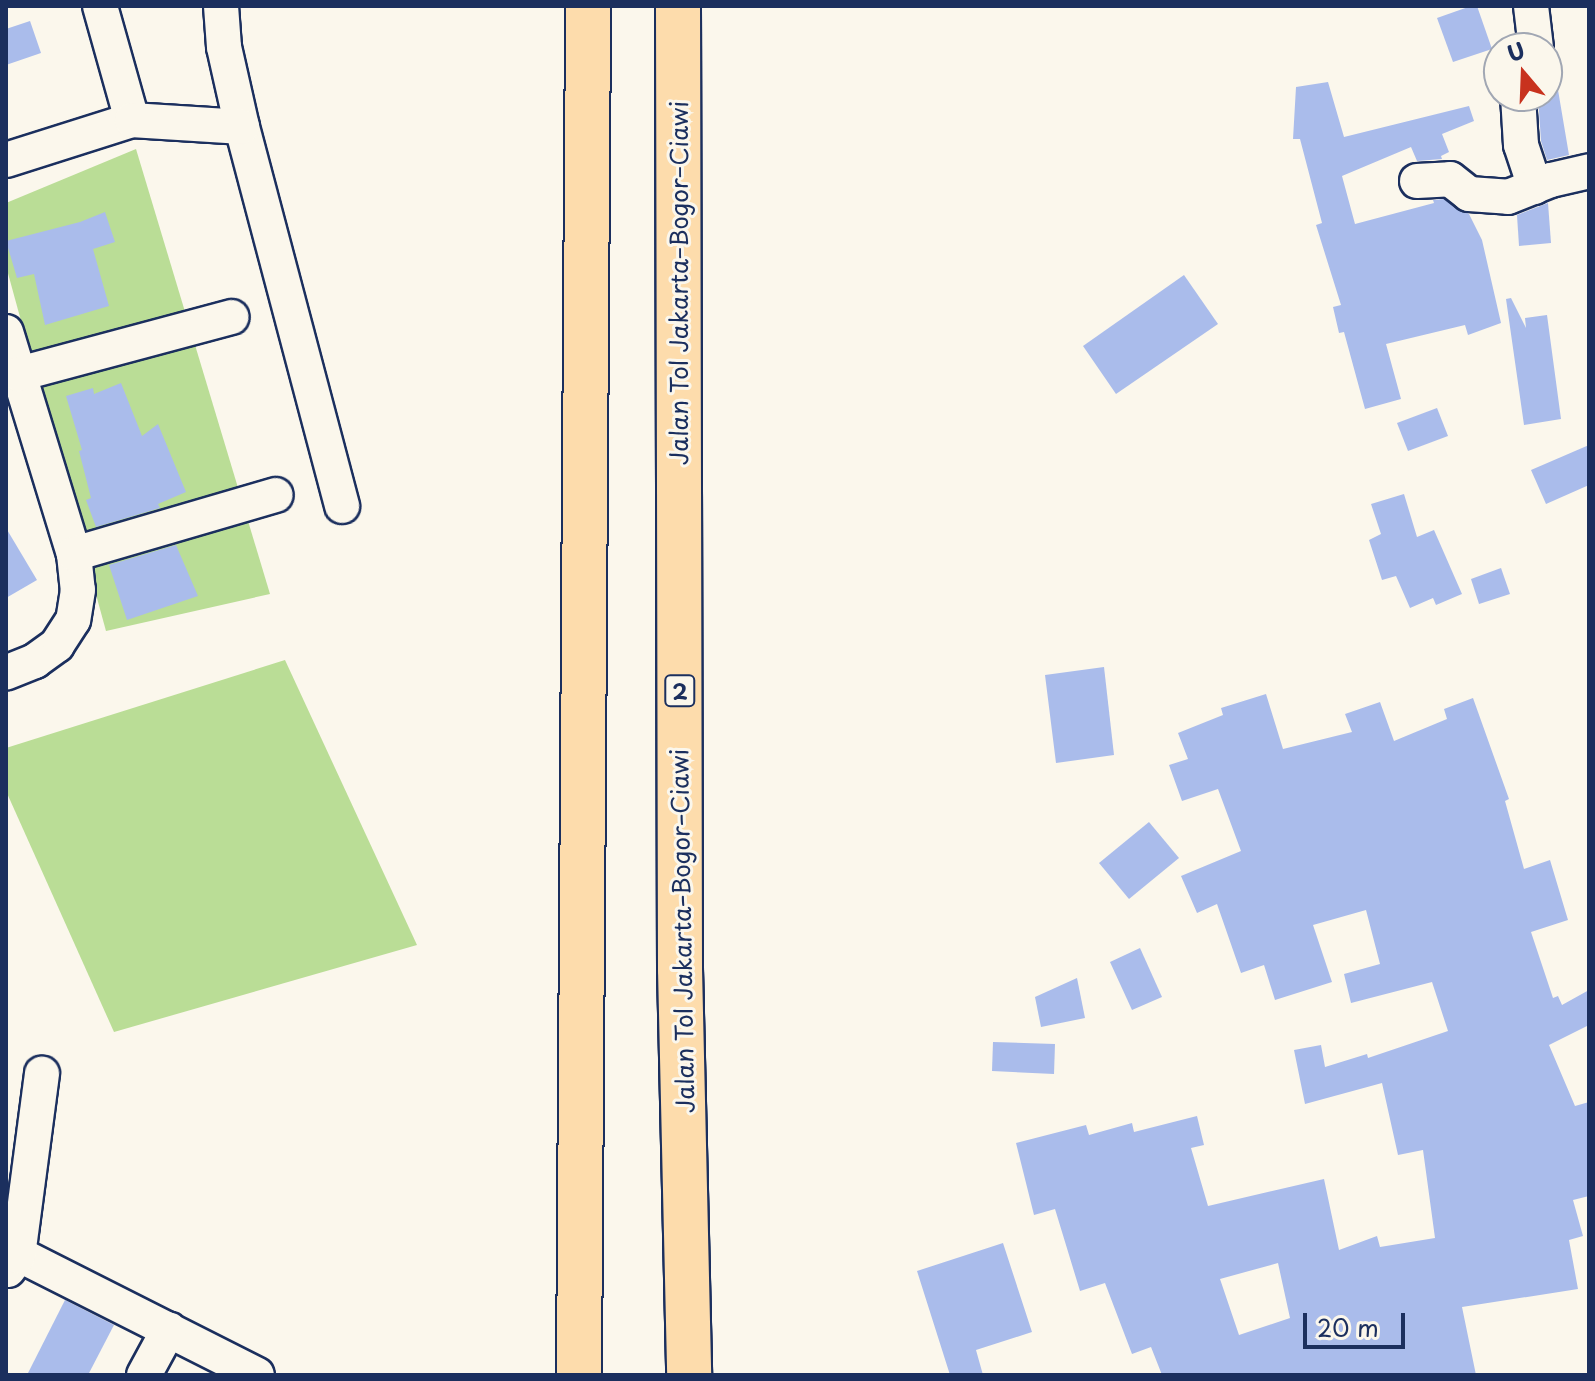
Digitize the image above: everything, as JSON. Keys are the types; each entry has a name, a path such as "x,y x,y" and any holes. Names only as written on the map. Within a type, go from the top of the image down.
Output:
{"highway":[{"path":"579,1375 588,6"},
{"name":"Jalan Tol Jakarta–Bogor–Ciawi","path":"678,6 680,969 689,1375"}],"street":[{"path":"100,6 132,120"},
{"path":"221,6 224,47 242,127 342,506"},
{"path":"1531,6 1534,32"},
{"path":"1519,112 1521,145 1535,187"},
{"path":"6,160 132,120 242,127"},
{"path":"1417,181 1450,179 1469,194 1489,198 1508,197 1535,187 1588,182"},
{"path":"17,395 232,317"},
{"path":"6,332 17,395 74,554 78,590 73,620 57,645 35,661 6,673"},
{"path":"74,554 276,495"},
{"path":"42,1074 10,1259 169,1329 257,1375"},
{"path":"144,1375 169,1329"}],"green space":[{"path":"136,149 270,594 106,631 6,266 6,203"},
{"path":"285,660 417,945 114,1032 6,791 6,748"}],"building":[{"path":"1477,6 1486,32 1483,32 1483,52 1453,62 1437,18"},
{"path":"30,21 41,53 6,65 6,29"},
{"path":"1328,82 1344,137 1469,106 1474,121 1442,134 1449,152 1441,156 1442,159 1417,161 1411,147 1342,176 1355,224 1444,199 1469,214 1482,240 1501,323 1468,335 1465,325 1386,344 1401,399 1365,409 1344,332 1339,333 1333,307 1341,305 1316,225 1322,223 1300,139 1293,139 1296,87"},
{"path":"1539,112 1562,112 1569,155 1547,160 1541,141"},
{"path":"1548,203 1551,243 1519,246 1517,215"},
{"path":"105,212 115,242 93,249 109,306 45,325 34,274 17,278 6,241 80,222"},
{"path":"1184,275 1218,324 1116,394 1083,346"},
{"path":"1511,298 1526,328 1525,318 1547,315 1561,419 1524,425 1506,299"},
{"path":"121,383 142,436 158,424 186,492 158,504 160,508 96,527 86,500 91,498 79,451 82,450 66,396 93,388 94,394"},
{"path":"1437,408 1448,436 1408,451 1397,423"},
{"path":"1589,445 1589,485 1546,504 1531,470"},
{"path":"1404,494 1417,537 1434,530 1462,594 1436,605 1433,598 1410,608 1396,576 1382,580 1369,540 1381,534 1371,504"},
{"path":"6,528 37,580 6,598"},
{"path":"176,545 198,596 127,620 109,565"},
{"path":"1501,568 1510,594 1479,604 1471,579"},
{"path":"1104,667 1114,755 1056,763 1045,675"},
{"path":"1266,694 1283,749 1352,732 1345,714 1380,702 1394,741 1447,719 1444,709 1473,698 1509,799 1505,801 1524,869 1550,860 1568,920 1531,932 1553,998 1558,996 1562,1005 1589,990 1589,1025 1549,1045 1575,1106 1589,1102 1589,1196 1573,1200 1583,1236 1569,1240 1578,1289 1462,1307 1476,1375 1162,1375 1151,1347 1132,1354 1105,1283 1080,1291 1055,1209 1034,1215 1016,1143 1086,1125 1089,1135 1132,1123 1134,1132 1197,1116 1204,1145 1191,1148 1208,1206 1324,1179 1339,1250 1377,1236 1380,1247 1435,1238 1423,1150 1398,1155 1382,1083 1305,1104 1294,1050 1321,1045 1325,1067 1367,1054 1368,1058 1448,1031 1432,982 1351,1003 1344,974 1380,964 1366,910 1313,925 1332,982 1275,1000 1264,965 1241,973 1217,904 1197,913 1181,876 1241,851 1218,789 1182,801 1169,765 1188,759 1178,733 1223,715 1221,708","holes":["1278,1263 1290,1318 1239,1335 1220,1279"]},
{"path":"1149,822 1179,858 1129,899 1099,863"},
{"path":"1140,948 1162,997 1132,1010 1110,962"},
{"path":"1077,978 1085,1018 1041,1027 1035,997"},
{"path":"993,1042 1055,1044 1054,1074 992,1071"},
{"path":"1003,1243 1032,1332 976,1350 983,1375 950,1375 917,1271"},
{"path":"65,1300 114,1325 88,1375 27,1375"}]}
